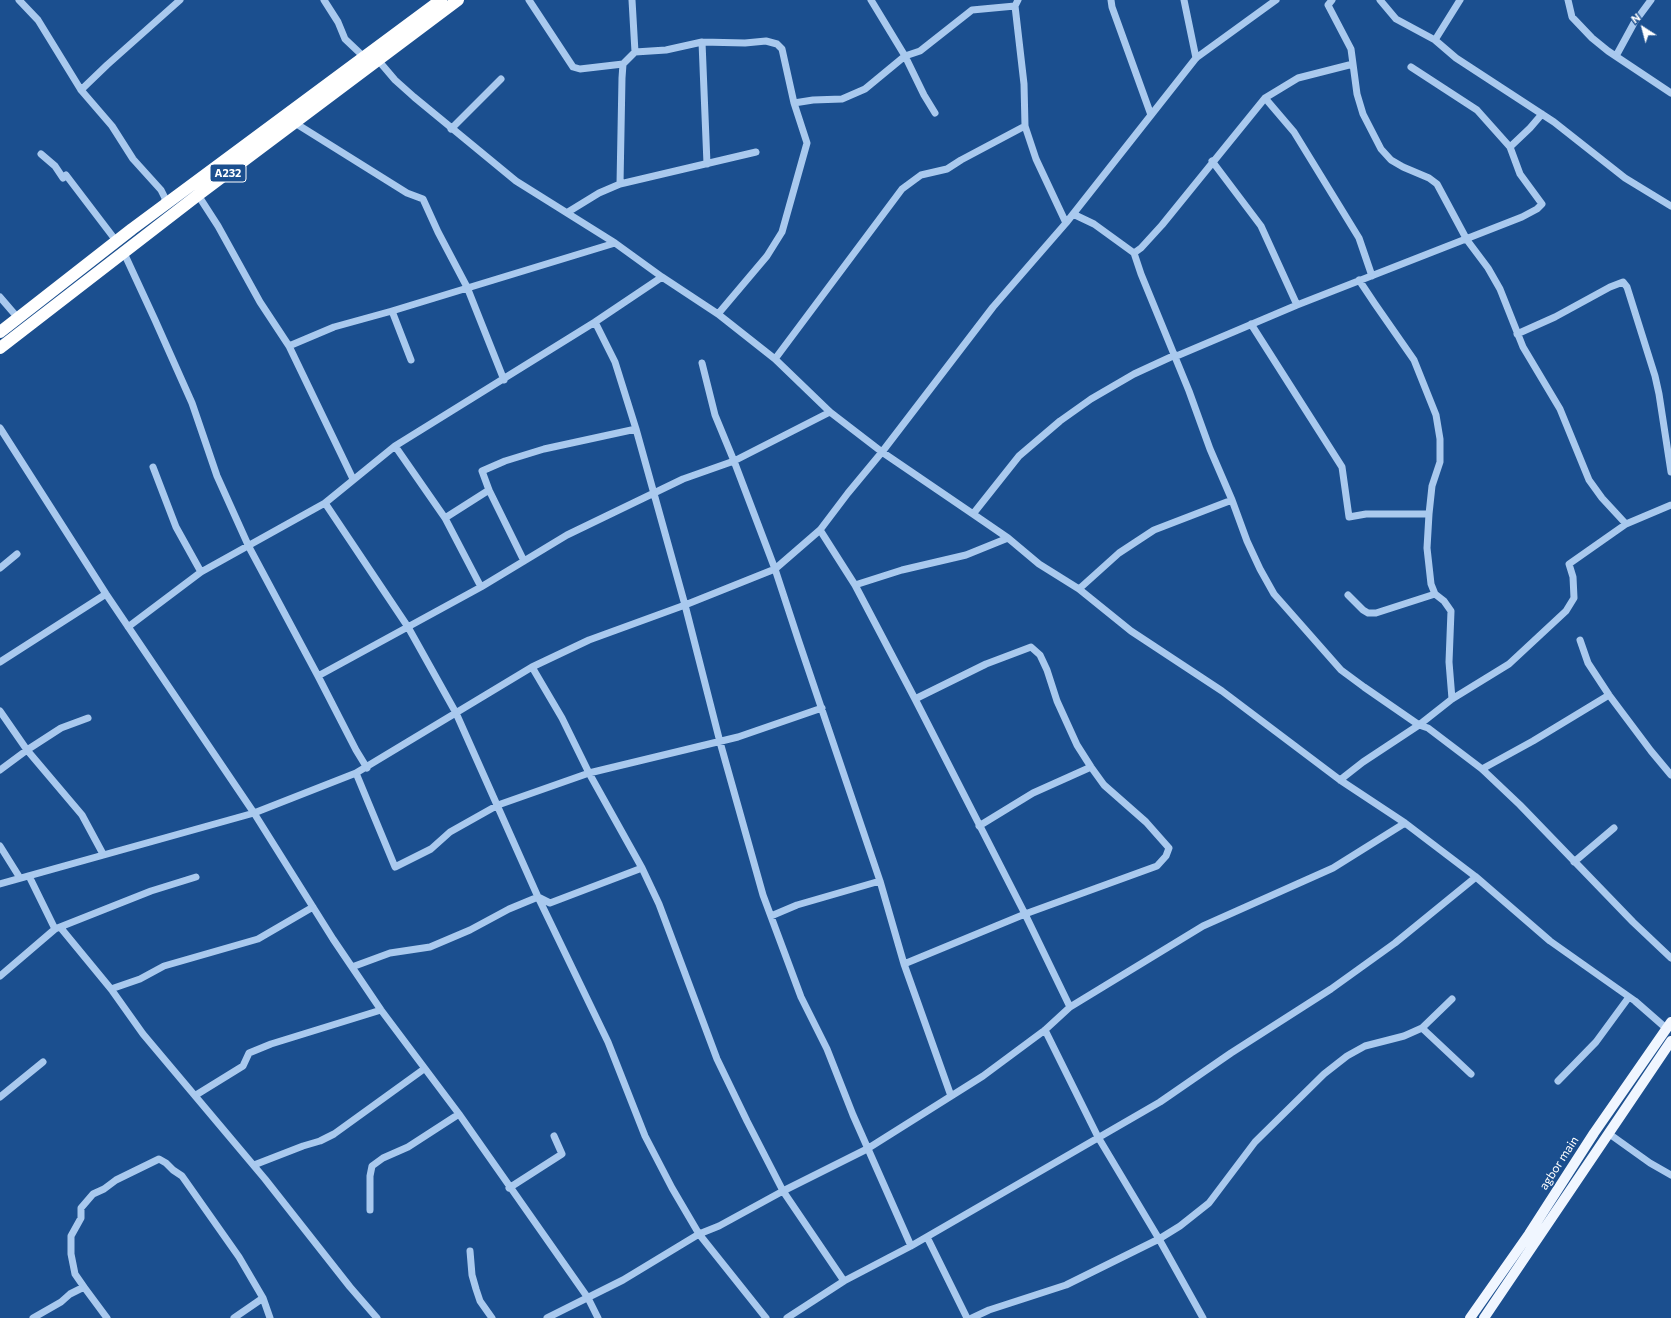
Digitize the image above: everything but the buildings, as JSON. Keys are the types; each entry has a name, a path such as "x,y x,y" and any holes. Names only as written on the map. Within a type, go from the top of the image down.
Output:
{"highway":[{"name":"A232","path":"0,332 116,242 441,0"},
{"name":"A232","path":"0,348 198,195 458,0"}],"main road":[{"name":"agbor main","path":"1470,1318 1518,1250 1594,1132 1669,1026"},
{"name":"agbor main","path":"1484,1318 1671,1041"}],"street":[{"path":"19,0 38,20 82,90 112,126 133,158 161,190 165,198 164,206"},
{"path":"82,90 107,65 180,0"},
{"path":"324,0 338,22 345,39 364,57"},
{"path":"529,0 569,64 572,67 580,69 623,64 635,52 666,50 702,42 745,43 766,41 777,44 782,49 794,103 807,143 782,232 767,256 718,314"},
{"path":"632,0 635,52"},
{"path":"871,0 935,113"},
{"path":"1111,0 1112,7 1151,115"},
{"path":"1184,0 1196,58"},
{"path":"0,884 254,813 356,773 367,768 532,666 589,640 685,605 775,569 820,530 848,492 882,452 993,306 1066,223 1196,58 1276,0"},
{"path":"1332,0 1328,5 1351,50 1357,94 1363,114 1381,149 1391,160 1429,178 1437,184 1467,240 1488,268 1497,284 1517,334 1560,409 1589,480 1602,498 1626,524"},
{"path":"1380,0 1396,19 1434,40 1456,58 1571,134 1596,157 1625,178 1671,206"},
{"path":"1434,40 1460,0"},
{"path":"1568,0 1572,17 1592,38 1671,93"},
{"path":"1616,56 1634,23 1651,0"},
{"path":"794,103 813,100 842,99 864,89 904,56 920,51 972,10 1016,3 1024,84 1025,126 1036,159 1066,223"},
{"path":"702,42 707,164"},
{"path":"378,60 395,80 451,129 516,181 615,242 662,277 718,314 775,358 830,412 882,452 1008,538 1040,564 1079,589 1131,631 1222,691 1340,780 1405,823 1476,876 1550,941 1669,1026"},
{"path":"620,184 623,64"},
{"path":"1134,253 1141,248 1162,225 1265,98 1298,78 1353,64"},
{"path":"973,514 1019,456 1060,421 1091,399 1134,374 1173,356 1359,280 1467,240 1504,223 1522,217 1537,209 1542,204 1520,174 1510,147 1477,110 1411,67"},
{"path":"451,129 501,79"},
{"path":"1265,98 1294,132 1359,238 1372,276"},
{"path":"1510,147 1542,114"},
{"path":"295,123 407,193 423,199 438,232 467,287 504,380"},
{"path":"775,358 902,190 921,175 947,169 1025,126"},
{"path":"568,212 599,192 620,184 756,152"},
{"path":"41,154 65,177 116,242"},
{"path":"1212,162 1260,226 1297,305"},
{"path":"198,195 218,226 260,302 288,346 353,479"},
{"path":"1073,214 1094,224 1134,253 1173,356 1189,391 1210,449 1232,500 1247,541 1274,594 1342,670 1364,688 1419,725 1428,728 1482,769 1671,958"},
{"path":"288,346 334,327 392,311 615,242"},
{"path":"124,253 192,403 217,476 249,547 356,750 367,768"},
{"path":"128,627 201,572 249,547 325,503 395,446 504,380 662,277"},
{"path":"1359,280 1374,304 1414,360 1436,415 1440,439 1440,462 1432,486 1427,548 1432,584 1435,594 1444,600 1451,611 1449,662 1452,699"},
{"path":"1517,334 1555,317 1610,287 1623,282 1627,287 1655,376 1671,472"},
{"path":"0,297 18,318"},
{"path":"392,311 411,360"},
{"path":"595,322 615,362 636,429 685,605 720,742 763,895 801,997 827,1049 867,1149 911,1246"},
{"path":"1251,324 1342,467 1349,517 1366,514 1429,514"},
{"path":"702,363 715,415 775,569 880,881 904,964 951,1096"},
{"path":"318,676 481,587 567,535 682,479 734,461 830,412"},
{"path":"0,428 106,594 254,813 352,967 381,1010 459,1114 509,1188 588,1298 598,1318"},
{"path":"524,561 489,490 482,471 504,461 544,449 636,429"},
{"path":"395,446 445,518 481,587"},
{"path":"153,467 176,527 201,572"},
{"path":"445,518 489,490"},
{"path":"1079,589 1119,553 1154,530 1232,500"},
{"path":"325,503 408,628 456,713 538,898 608,1042 645,1136 672,1188 699,1234 766,1318"},
{"path":"1340,780 1363,762 1419,725 1452,699 1509,664 1566,610 1574,598 1573,576 1569,564 1626,524 1671,505"},
{"path":"820,530 855,585 1025,914 1070,1007"},
{"path":"855,585 902,570 966,555 1008,538"},
{"path":"0,568 17,554"},
{"path":"0,662 106,594"},
{"path":"1348,595 1363,610 1368,613 1376,613 1435,594"},
{"path":"1580,640 1588,663 1609,695 1671,775"},
{"path":"904,964 1025,914 1157,866 1166,856 1168,848 1146,822 1104,785 1091,767 1077,745 1057,701 1047,670 1040,655 1031,647 986,664 915,700"},
{"path":"532,666 562,718 589,773 642,868 661,911 717,1058 783,1191 844,1281"},
{"path":"1482,769 1533,741 1609,695"},
{"path":"356,773 395,867 431,849 450,832 498,805 589,773 738,737 822,708"},
{"path":"0,711 27,750 82,814 103,854"},
{"path":"0,770 61,728 88,718"},
{"path":"979,826 1033,793 1091,767"},
{"path":"547,1318 623,1280 699,1234 719,1226 783,1191 867,1149 983,1076 1045,1030 1070,1007 1203,926 1333,868 1405,823"},
{"path":"1574,862 1614,828"},
{"path":"0,846 20,878"},
{"path":"352,967 390,953 430,946 470,930 509,910 538,898 550,903 642,868"},
{"path":"29,876 57,928 111,989 142,1034 196,1095 254,1165 350,1287 377,1318"},
{"path":"787,1318 844,1281 927,1237 1160,1102 1238,1049 1331,989 1396,942 1476,876"},
{"path":"0,976 57,928 151,891 196,877"},
{"path":"771,916 797,906 880,881"},
{"path":"111,989 140,979 164,966 258,939 313,907"},
{"path":"1558,1081 1596,1042 1629,997"},
{"path":"972,1318 989,1310 1066,1285 1159,1239 1189,1219 1209,1203 1255,1142 1324,1074 1348,1056 1365,1046 1404,1036 1422,1028 1452,999"},
{"path":"196,1095 243,1066 249,1053 271,1044 381,1010"},
{"path":"1422,1028 1471,1074"},
{"path":"1045,1030 1098,1138 1159,1239 1203,1318"},
{"path":"0,1097 43,1062"},
{"path":"254,1165 320,1141 334,1134 424,1069"},
{"path":"370,1210 370,1176 372,1166 383,1158 408,1146 459,1114"},
{"path":"1608,1133 1650,1163 1671,1175"},
{"path":"509,1188 562,1154 554,1136"},
{"path":"107,1318 75,1274 71,1254 72,1236 81,1218 81,1208 93,1194 104,1189 116,1180 159,1159 182,1176 239,1258 263,1298 270,1318"},
{"path":"927,1237 967,1318"},
{"path":"470,1251 472,1275 480,1301 492,1318"},
{"path":"33,1318 61,1302 70,1294 84,1287"},
{"path":"234,1318 263,1298"}]}
